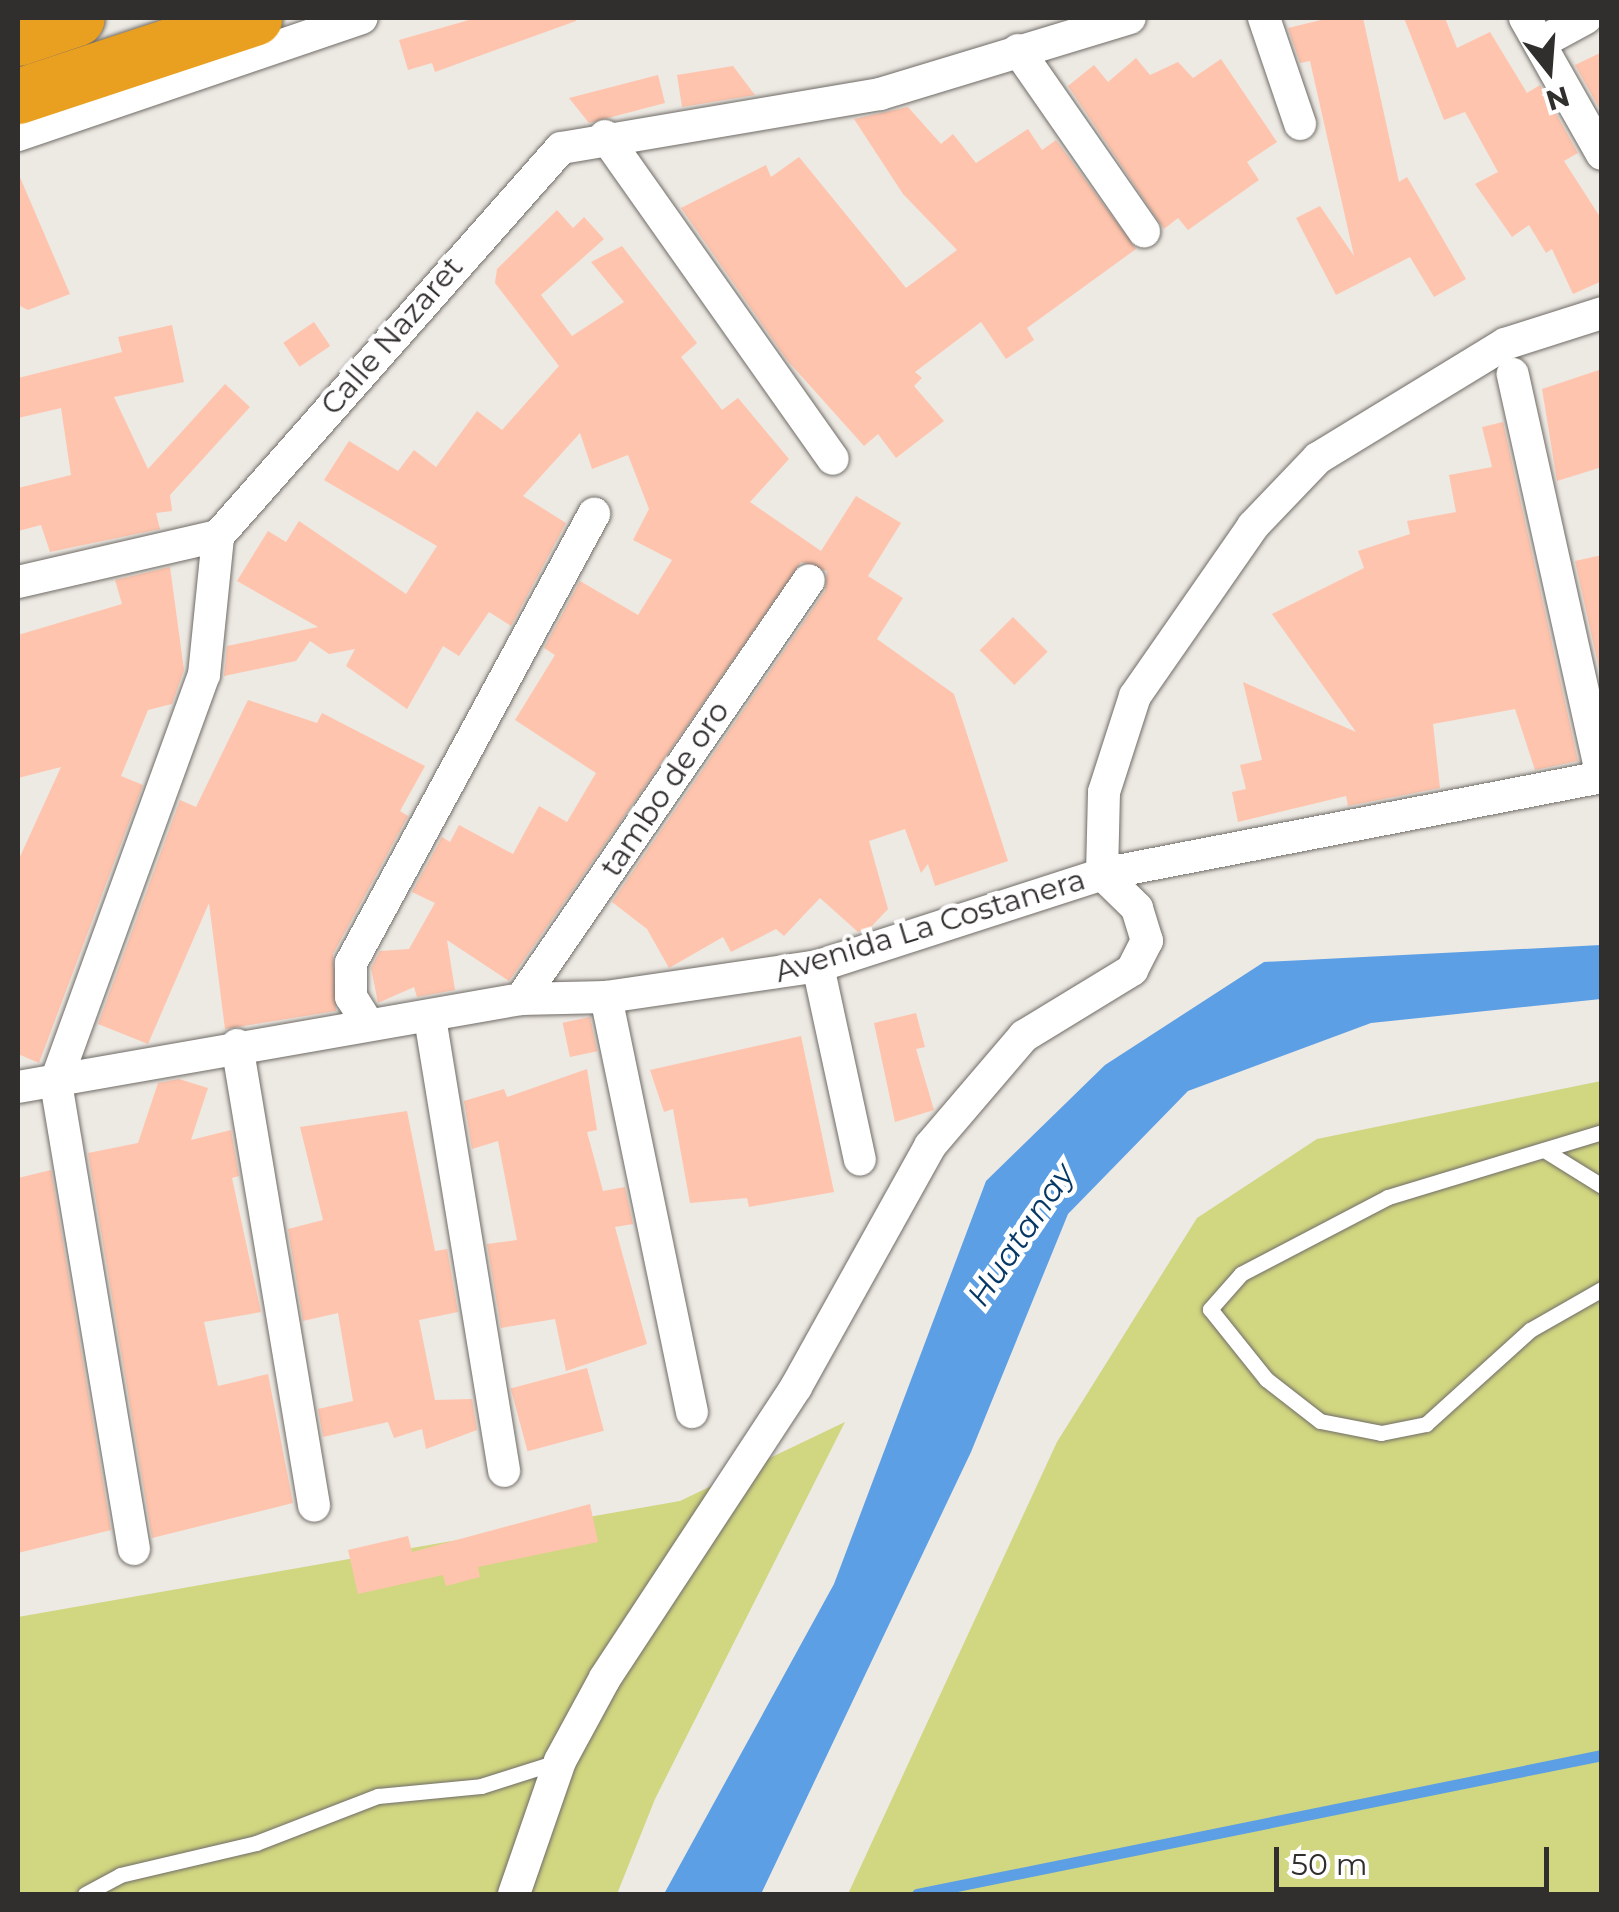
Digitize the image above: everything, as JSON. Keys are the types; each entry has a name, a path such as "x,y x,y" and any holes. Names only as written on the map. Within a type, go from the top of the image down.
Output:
{"highway":[{"path":"18,38 77,18"},
{"path":"18,96 254,18"}],"street":[{"path":"18,135 362,18"},
{"name":"Calle Nazaret","path":"218,536 526,183 561,148 605,136 880,94 1130,18"},
{"path":"1264,18 1300,124"},
{"path":"1586,18 1532,30 1602,154"},
{"path":"1018,50 1144,231"},
{"path":"605,136 834,459"},
{"path":"514,1894 560,1760 605,1678 796,1387 951,1117 1024,1036 1132,970 1147,941 1138,908 1102,874 1104,792 1135,696 1254,526 1335,448 1506,344 1602,313"},
{"path":"1513,374 1602,778"},
{"path":"368,1024 351,997 351,963 594,514"},
{"path":"18,582 218,536 204,675 56,1081 134,1550"},
{"name":"tambo de oro","path":"521,1000 809,580"},
{"name":"Avenida La Costanera","path":"18,1087 237,1045 430,1018 521,1000 606,997 818,966 1102,874 1602,778"},
{"path":"818,966 860,1160"},
{"path":"606,997 692,1412"},
{"path":"430,1018 504,1472"},
{"path":"237,1045 314,1506"}],"lane":[{"path":"1602,1132 1388,1196 1241,1274 1210,1309 1266,1379 1320,1421 1381,1433 1426,1424 1530,1330 1602,1290"},
{"path":"1544,1150 1602,1186"},
{"path":"84,1894 120,1875 256,1842 378,1796 481,1786 560,1760"}],"green space":[{"path":"1601,1081 1601,1894 848,1894 1057,1442 1197,1218 1317,1139"},
{"path":"845,1422 655,1799 617,1894 18,1894 18,1617 680,1501"}],"water":[{"name":"Huatanay","path":"1601,945 1601,999 1371,1023 1188,1091 1068,1214 971,1452 761,1894 664,1894 834,1584 986,1181 1105,1065 1264,962"}],"building":[{"path":"476,18 576,21 435,72 432,63 408,70 399,40"},
{"path":"1329,18 1363,18 1399,182 1407,177 1466,279 1434,297 1410,257 1336,295 1296,218 1320,206 1354,256 1310,61 1300,63 1288,28"},
{"path":"1404,18 1445,18 1457,48 1490,32 1527,93 1540,85 1578,153 1564,161 1602,220 1602,281 1573,294 1552,249 1546,253 1529,225 1512,237 1475,184 1498,172 1465,112 1444,120"},
{"path":"1602,52 1602,113 1575,65"},
{"path":"1136,58 1150,75 1178,62 1193,78 1221,59 1277,142 1247,162 1259,180 1188,230 1178,218 1164,229 1068,86 1094,65 1108,82"},
{"path":"733,66 755,95 682,107 677,75"},
{"path":"658,75 665,103 589,123 569,98"},
{"path":"908,107 941,144 953,134 976,163 1028,129 1042,150 1056,140 1136,249 1027,328 1034,340 1006,359 981,322 915,372 922,378 914,386 944,421 896,458 878,434 864,446 787,360 681,208 766,165 771,177 799,157 906,288 957,250 903,194 854,119"},
{"path":"19,175 70,294 28,310 18,305"},
{"path":"557,210 573,228 584,217 604,239 541,295 572,336 624,302 591,262 622,246 697,343 681,357 722,410 738,398 789,459 750,502 821,551 856,496 901,523 868,576 903,598 877,639 954,694 1008,861 935,886 928,864 921,873 905,829 869,841 888,909 870,928 858,932 820,898 784,936 776,929 731,952 723,937 669,968 647,929 612,902 825,591 827,571 801,562 509,981 447,940 455,990 417,997 414,987 378,1003 371,968 380,951 409,949 435,903 412,892 442,837 450,842 459,825 513,854 539,806 567,822 596,773 515,720 555,655 544,648 580,581 638,615 672,560 633,540 649,509 628,455 592,469 580,433 523,496 566,523 511,626 489,612 459,656 443,646 407,709 346,666 355,649 329,654 310,641 296,661 224,676 227,646 318,627 237,581 268,531 286,542 299,521 406,594 437,546 324,480 349,441 398,471 414,450 436,467 477,411 502,430 559,366 495,283 497,269"},
{"path":"314,322 330,346 300,367 283,343"},
{"path":"172,325 184,382 114,397 148,469 225,384 250,407 170,495 172,511 156,513 160,529 50,552 41,525 18,531 18,488 71,475 61,408 18,418 18,378 122,352 118,337"},
{"path":"1602,369 1602,467 1557,481 1542,389"},
{"path":"1503,422 1578,761 1535,770 1515,709 1433,724 1440,788 1348,806 1346,796 1238,822 1232,792 1246,789 1240,765 1262,760 1243,682 1356,732 1272,614 1364,568 1358,551 1410,534 1407,521 1456,512 1449,475 1492,467 1482,427"},
{"path":"1602,555 1602,682 1575,561"},
{"path":"170,567 184,670 172,704 148,710 121,776 143,785 39,1063 18,1054 18,861 61,767 18,778 18,635 122,604 115,580"},
{"path":"1013,617 1048,652 1014,685 980,650"},
{"path":"248,700 317,723 322,713 425,766 400,811 408,816 333,954 336,1011 225,1029 209,903 148,1044 98,1024 180,800 196,807"},
{"path":"916,1013 925,1047 916,1049 934,1110 895,1122 874,1023"},
{"path":"590,1017 597,1051 570,1057 563,1023"},
{"path":"801,1036 834,1192 749,1207 747,1198 690,1203 673,1109 664,1112 650,1070"},
{"path":"587,1069 597,1130 587,1132 603,1191 625,1187 633,1224 615,1227 647,1344 566,1371 555,1319 501,1328 487,1244 517,1240 498,1141 472,1149 464,1101 504,1089 507,1097"},
{"path":"179,1079 208,1088 191,1140 231,1130 239,1176 232,1178 261,1312 204,1322 218,1386 268,1374 293,1503 152,1538 88,1153 138,1143 158,1083"},
{"path":"407,1111 435,1251 447,1249 458,1312 419,1320 435,1400 472,1399 477,1430 426,1449 422,1429 394,1438 388,1422 323,1437 318,1409 353,1401 338,1313 303,1321 288,1229 323,1220 300,1127"},
{"path":"51,1170 111,1530 18,1553 18,1178"},
{"path":"587,1368 604,1431 528,1451 511,1388"},
{"path":"590,1504 598,1542 478,1567 480,1577 446,1586 443,1575 358,1594 348,1550 408,1536 412,1552"}],"waterway":[{"path":"917,1894 1602,1755"}]}
